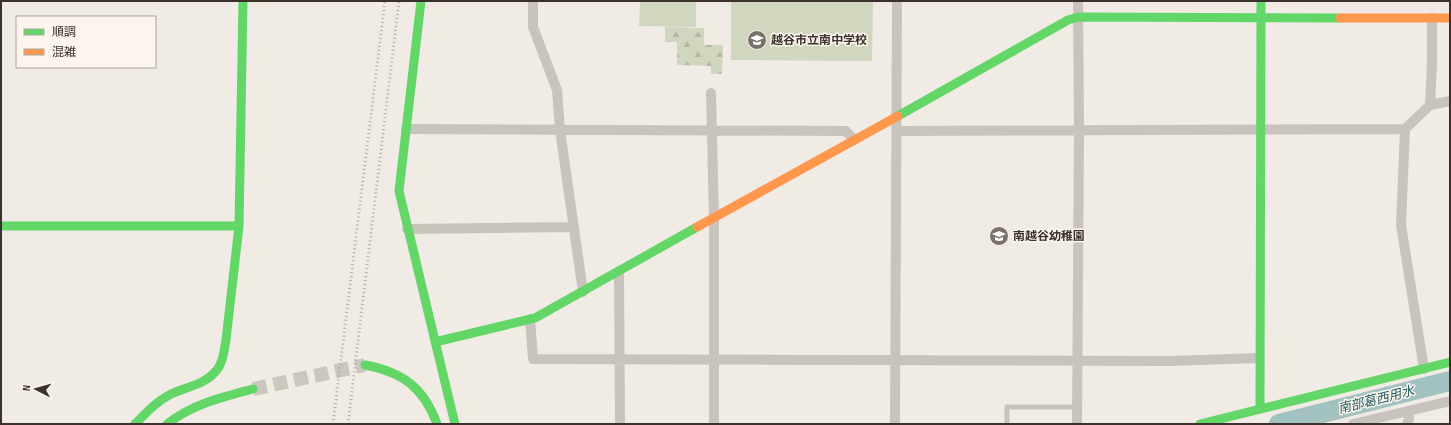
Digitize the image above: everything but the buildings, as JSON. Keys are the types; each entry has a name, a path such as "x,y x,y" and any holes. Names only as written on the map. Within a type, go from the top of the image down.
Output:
{"street":[{"path":"135,424 158,402 170,394 203,381 213,375 219,368 223,356 238,226 243,1"},
{"path":"422,1 399,191 455,424"},
{"path":"533,1 533,27 557,90 560,130 583,292"},
{"path":"895,424 897,1"},
{"path":"1077,424 1079,129 1078,1"},
{"path":"1260,409 1261,1"},
{"path":"435,342 535,318 897,117 1068,20 1078,17 1450,18"},
{"path":"1430,105 1432,18"},
{"path":"711,93 714,219 714,424"},
{"path":"896,131 1079,129 1405,129 1430,105 1450,101"},
{"path":"406,129 846,131 854,140"},
{"path":"1405,129 1401,225 1424,369"},
{"path":"1,226 238,226"},
{"path":"408,229 574,227"},
{"path":"619,271 620,424"},
{"path":"530,319 533,359 1170,361 1260,358"},
{"path":"1200,424 1450,362"},
{"path":"365,365 378,366 389,370 414,385 425,397 434,414 437,424"},
{"path":"167,424 190,408 253,389"},
{"path":"1355,424 1450,401"},
{"path":"1407,424 1409,419 1408,411"}],"lane":[{"path":"1007,424 1007,407 1077,407"}],"green space":[{"path":"640,1 696,1 696,27 639,26"},
{"path":"731,1 873,1 872,61 731,60"},
{"path":"665,27 704,28 704,45 723,45 722,74 711,74 711,66 677,65 677,42 665,42"}],"waterway":[{"name":"南部葛西用水","path":"1279,424 1450,381"}],"tunnel":[{"path":"253,389 365,365"}],"railway":[{"path":"333,424 385,1"},
{"path":"348,424 399,1"}],"traffic: fast":[{"path":"135,424 161,400 176,392 200,383 211,376 218,369 223,357 239,226 243,1"},
{"path":"421,1 399,191 455,424"},
{"path":"1260,409 1261,1"},
{"path":"898,116 1068,20 1078,17 1340,18"},
{"path":"1,226 239,226"},
{"path":"435,342 535,318 697,227"},
{"path":"1200,424 1450,362"},
{"path":"365,365 378,368 401,377 419,391 432,411 437,424"},
{"path":"167,424 197,406 219,398 253,389"}],"traffic: slow":[{"path":"1340,18 1450,18"},
{"path":"697,227 898,116"}],"place":[{"name":"越谷市立南中学校","path":"757,40"},
{"name":"南越谷幼稚園","path":"999,236"}]}
